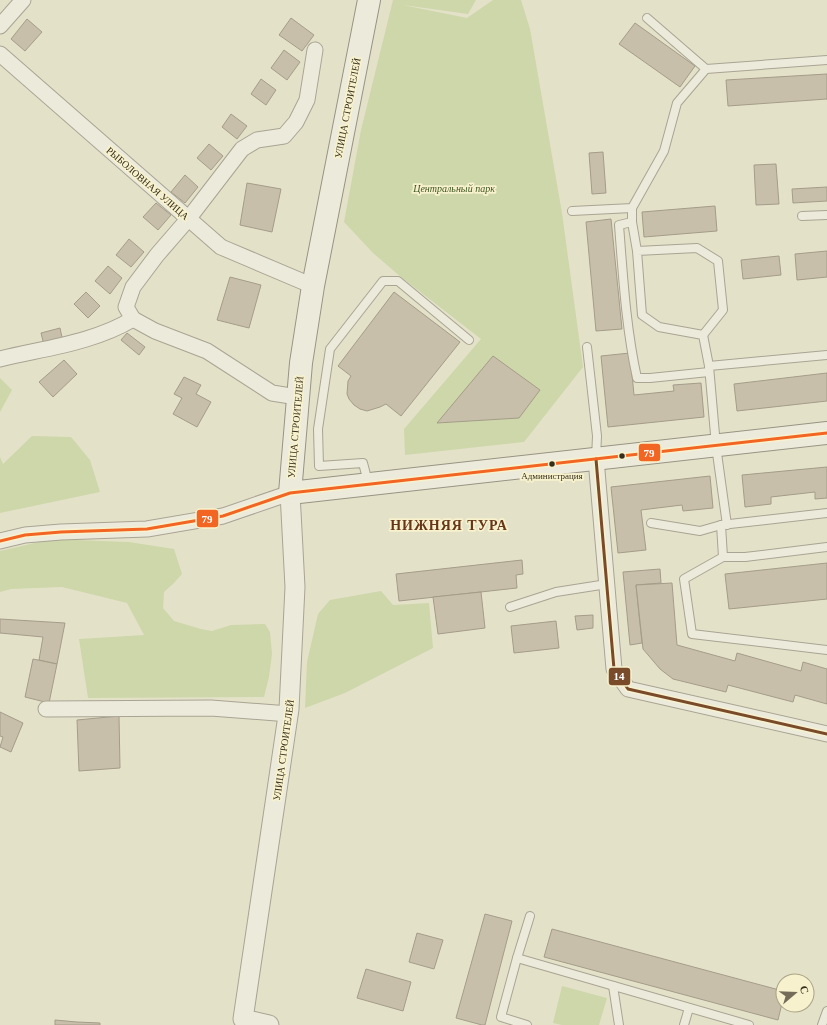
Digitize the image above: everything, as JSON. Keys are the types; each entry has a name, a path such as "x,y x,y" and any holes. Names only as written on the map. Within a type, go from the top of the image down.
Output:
{"main road":[{"name":"УЛИЦА СТРОИТЕЛЕЙ","path":"290,493 297,397 313,286 369,0"},
{"path":"290,493 827,433"}],"street":[{"path":"0,26 23,0"},
{"path":"297,397 272,394 207,351 155,331 133,319 126,307 133,287 242,149 257,140 284,136 296,122 307,100 314,50"},
{"name":"РЫБОЛОВНАЯ УЛИЦА","path":"0,54 221,247 313,286"},
{"path":"0,359 68,345 118,328 133,319"},
{"path":"596,459 608,584 614,669 628,689 827,734"},
{"path":"0,541 25,536 61,532 147,529 223,516 290,493"},
{"name":"УЛИЦА СТРОИТЕЛЕЙ","path":"243,1022 289,714 296,586 290,493"},
{"path":"46,710 211,708 289,714"},
{"path":"243,1022 269,1025"}],"lane":[{"path":"647,18 706,69 827,60"},
{"path":"703,335 659,327 642,315 632,222 632,208 664,151 678,103 706,69"},
{"path":"572,211 632,208"},
{"path":"802,216 827,215"},
{"path":"632,222 619,225 630,343 636,378 650,378 709,369 827,355"},
{"path":"636,251 697,248 718,261 723,310 703,335 709,369 724,525 723,557"},
{"path":"369,484 363,463 319,466 318,428 330,349 383,281 398,281 469,340"},
{"path":"587,347 597,436 596,459"},
{"path":"651,523 700,531 724,525 827,513"},
{"path":"827,547 744,557 723,557 684,579 692,634 827,650"},
{"path":"510,607 556,592 608,584"},
{"path":"527,1025 501,1017 530,916"},
{"path":"517,958 749,1025"},
{"path":"613,986 619,1025"},
{"path":"684,1025 689,1008"},
{"path":"822,1025 827,1011"}],"green space":[{"name":"Центральный парк","path":"393,0 476,0 468,14 403,5 467,18 493,0 521,0 530,29 562,213 583,367 524,442 405,455 404,429 481,339 401,277 373,253 344,222 361,130"},
{"path":"0,378 12,390 0,412"},
{"path":"32,436 71,437 90,460 100,492 0,513 0,457 3,464"},
{"path":"52,539 129,542 174,549 182,574 164,592 163,608 174,621 212,631 231,625 265,624 270,632 272,654 269,677 264,697 88,698 79,639 144,635 127,603 62,587 11,589 0,592 0,551"},
{"path":"381,591 393,605 429,603 433,648 345,693 305,708 307,662 318,614 330,600"},
{"path":"562,986 607,998 599,1025 562,1025 553,1023"}],"building":[{"path":"291,18 314,35 302,51 279,35"},
{"path":"27,19 42,32 25,51 11,39"},
{"path":"635,23 695,66 680,87 619,44"},
{"path":"284,50 300,62 287,80 271,68"},
{"path":"827,74 827,99 728,106 726,80"},
{"path":"261,79 276,90 266,105 251,94"},
{"path":"231,114 247,126 237,139 222,127"},
{"path":"209,144 223,156 211,170 197,158"},
{"path":"603,152 606,193 592,194 589,153"},
{"path":"776,164 779,204 756,205 754,165"},
{"path":"185,175 198,187 185,203 171,192"},
{"path":"247,183 281,189 272,232 240,225"},
{"path":"827,187 827,201 793,203 792,189"},
{"path":"156,203 171,215 158,230 143,217"},
{"path":"715,206 717,231 644,237 642,212"},
{"path":"611,219 622,329 596,331 586,222"},
{"path":"129,239 144,252 131,267 116,255"},
{"path":"827,251 827,277 797,280 795,254"},
{"path":"779,256 781,275 743,279 741,260"},
{"path":"108,266 122,278 110,294 95,281"},
{"path":"230,277 261,285 249,328 217,320"},
{"path":"86,292 100,306 88,318 74,304"},
{"path":"394,292 460,342 401,416 386,404 367,411 354,405 347,394 348,381 351,376 338,366"},
{"path":"60,328 63,342 44,345 41,333"},
{"path":"127,333 145,347 139,355 121,340"},
{"path":"630,353 634,395 674,391 673,385 701,383 704,417 608,427 601,356"},
{"path":"493,356 540,390 519,418 437,423"},
{"path":"64,360 77,374 53,397 39,382"},
{"path":"827,373 827,401 737,411 734,384"},
{"path":"184,377 201,385 196,394 211,402 197,427 173,414 182,398 174,394"},
{"path":"827,467 827,498 815,499 815,492 771,497 771,504 745,507 742,475"},
{"path":"710,476 713,508 683,511 682,505 641,510 646,550 618,553 611,487"},
{"path":"522,560 523,574 516,575 517,588 399,601 396,574"},
{"path":"827,563 827,599 729,609 725,574"},
{"path":"660,569 661,583 636,585 642,643 630,645 623,572"},
{"path":"672,583 677,645 735,661 737,653 801,671 803,662 827,669 827,704 795,695 793,702 728,685 726,692 673,679 660,669 643,649 636,585"},
{"path":"481,592 485,628 438,634 433,597"},
{"path":"593,615 593,628 577,630 575,616"},
{"path":"0,619 65,623 57,664 39,660 43,637 0,633"},
{"path":"556,621 559,648 514,653 511,626"},
{"path":"33,659 57,664 49,703 25,697"},
{"path":"0,712 23,723 11,752 0,747 3,737 0,736"},
{"path":"119,716 120,768 79,771 77,720"},
{"path":"485,914 512,921 485,1025 482,1025 456,1018"},
{"path":"552,929 775,989 775,1013 780,1013 778,1020 544,957"},
{"path":"417,933 443,940 434,969 409,962"},
{"path":"366,969 411,982 403,1011 357,998"},
{"path":"55,1020 100,1023 100,1025 55,1025"}],"transit line":[{"name":"79","path":"0,541 25,535 61,532 147,529 223,516 290,493 827,433"},
{"name":"14","path":"596,459 614,669 628,689 827,734"}],"place":[{"name":"Администрация","path":"552,464"}],"district":[{"name":"НИЖНЯЯ ТУРА","path":"449,525"}]}
